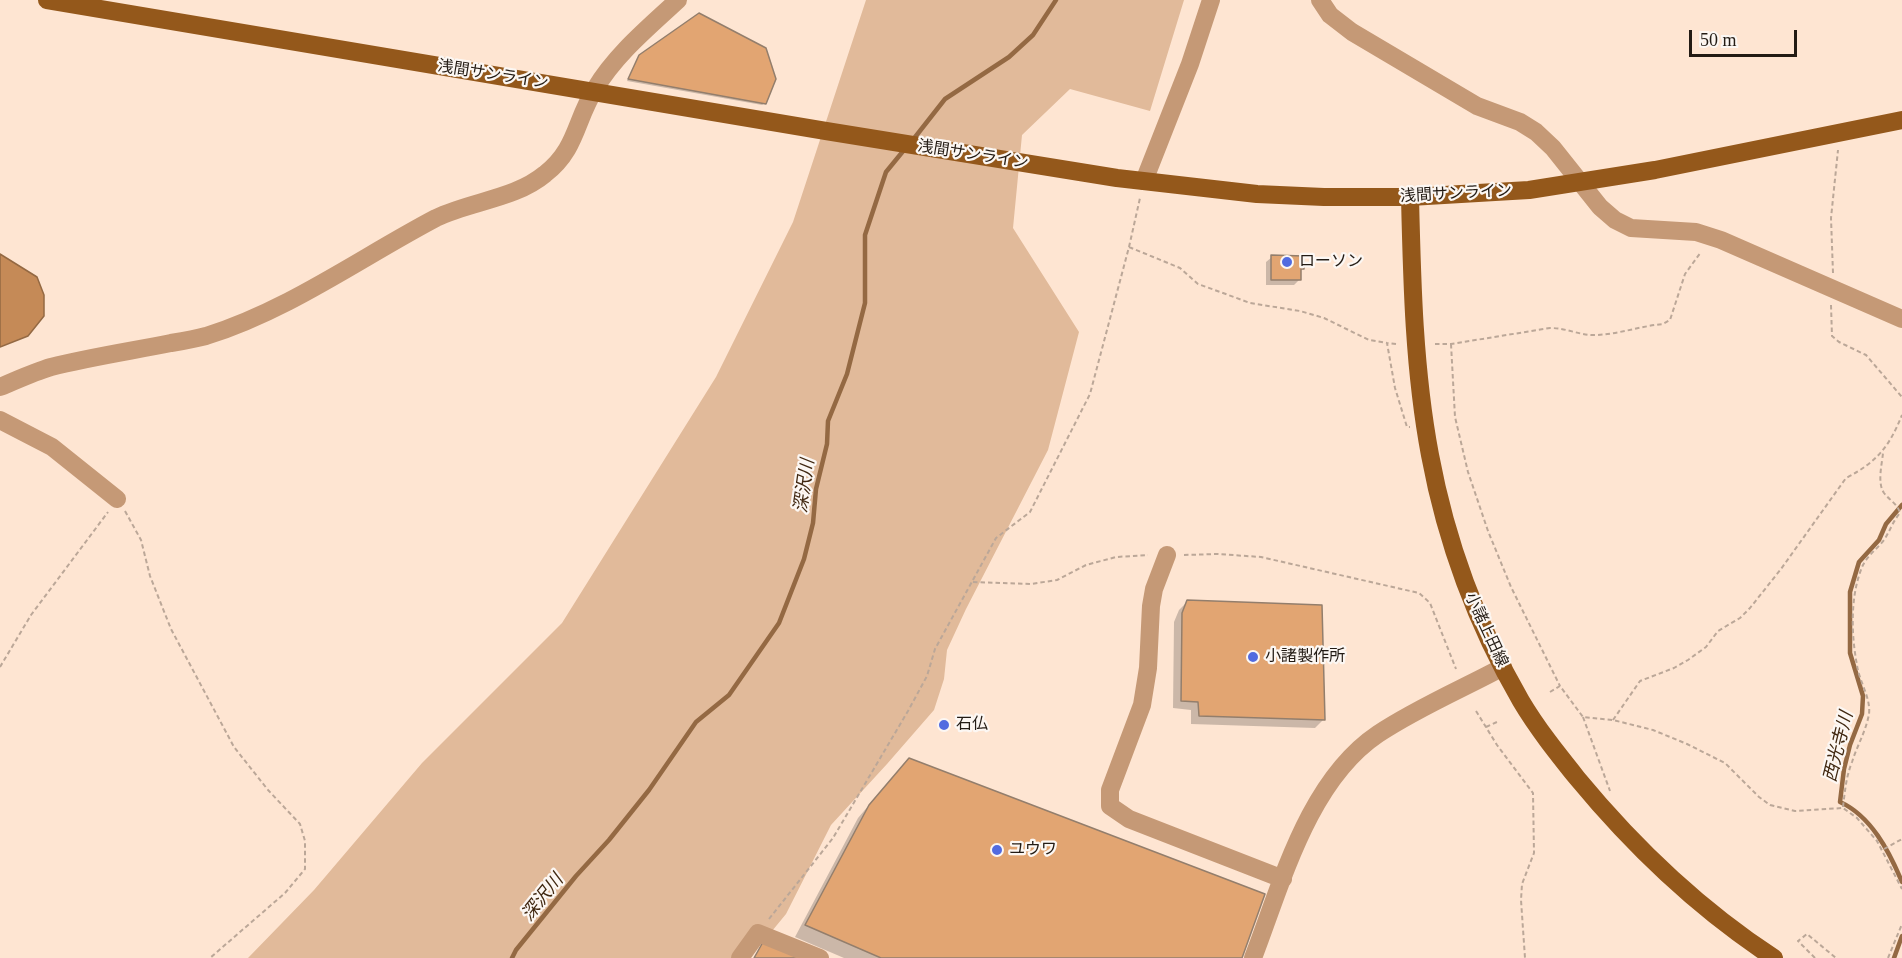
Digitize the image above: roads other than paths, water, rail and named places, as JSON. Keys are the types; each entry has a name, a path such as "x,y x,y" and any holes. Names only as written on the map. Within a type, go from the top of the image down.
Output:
{"main road":[{"name":"浅間サンライン","path":"47,0 1117,178 1257,194 1410,197 1466,195 1580,183 1902,120"},
{"name":"小諸上田線","path":"1410,197 1417,366 1425,427 1438,493 1463,579 1478,616 1503,667 1540,729 1626,835 1668,877 1712,914 1774,958"}],"street":[{"path":"0,387 50,368 206,336 280,307 438,218 467,205 515,192 531,184 559,162 568,150 594,91 620,56 678,0"},
{"path":"1144,181 1190,64 1210,0"},
{"path":"1320,0 1330,15 1352,32 1477,106 1520,122 1536,132 1553,148 1600,207 1615,220 1631,228 1682,230 1710,236 1902,320"},
{"path":"0,420 52,447 117,499"},
{"path":"1167,555 1154,589 1151,606 1148,668 1142,705 1110,789 1110,806 1129,819 1283,879"},
{"path":"1253,958 1311,812 1325,788 1356,752 1377,735 1404,718 1503,667"},
{"path":"740,958 758,933 820,958"}],"waterway":[{"name":"深沢川","path":"912,141 945,99 1009,57 1033,35 1056,0"},
{"name":"深沢川","path":"512,958 576,876 609,840 649,790 696,722 729,695 779,623 804,559 813,523 816,489 827,444 828,421 847,374 865,303 865,235 886,172 904,150"},
{"name":"西光寺川","path":"1902,505 1886,524 1879,540 1859,562 1850,592 1850,653 1863,696 1862,714 1844,769 1840,802 1851,808 1870,825 1885,847 1902,882"},
{"name":"西光寺川","path":"1894,958 1902,936"}],"place":[{"name":"ローソン","path":"1287,262"},
{"name":"小諸製作所","path":"1253,657"},
{"name":"石仏","path":"944,725"},
{"name":"ユウワ","path":"997,850"}]}
